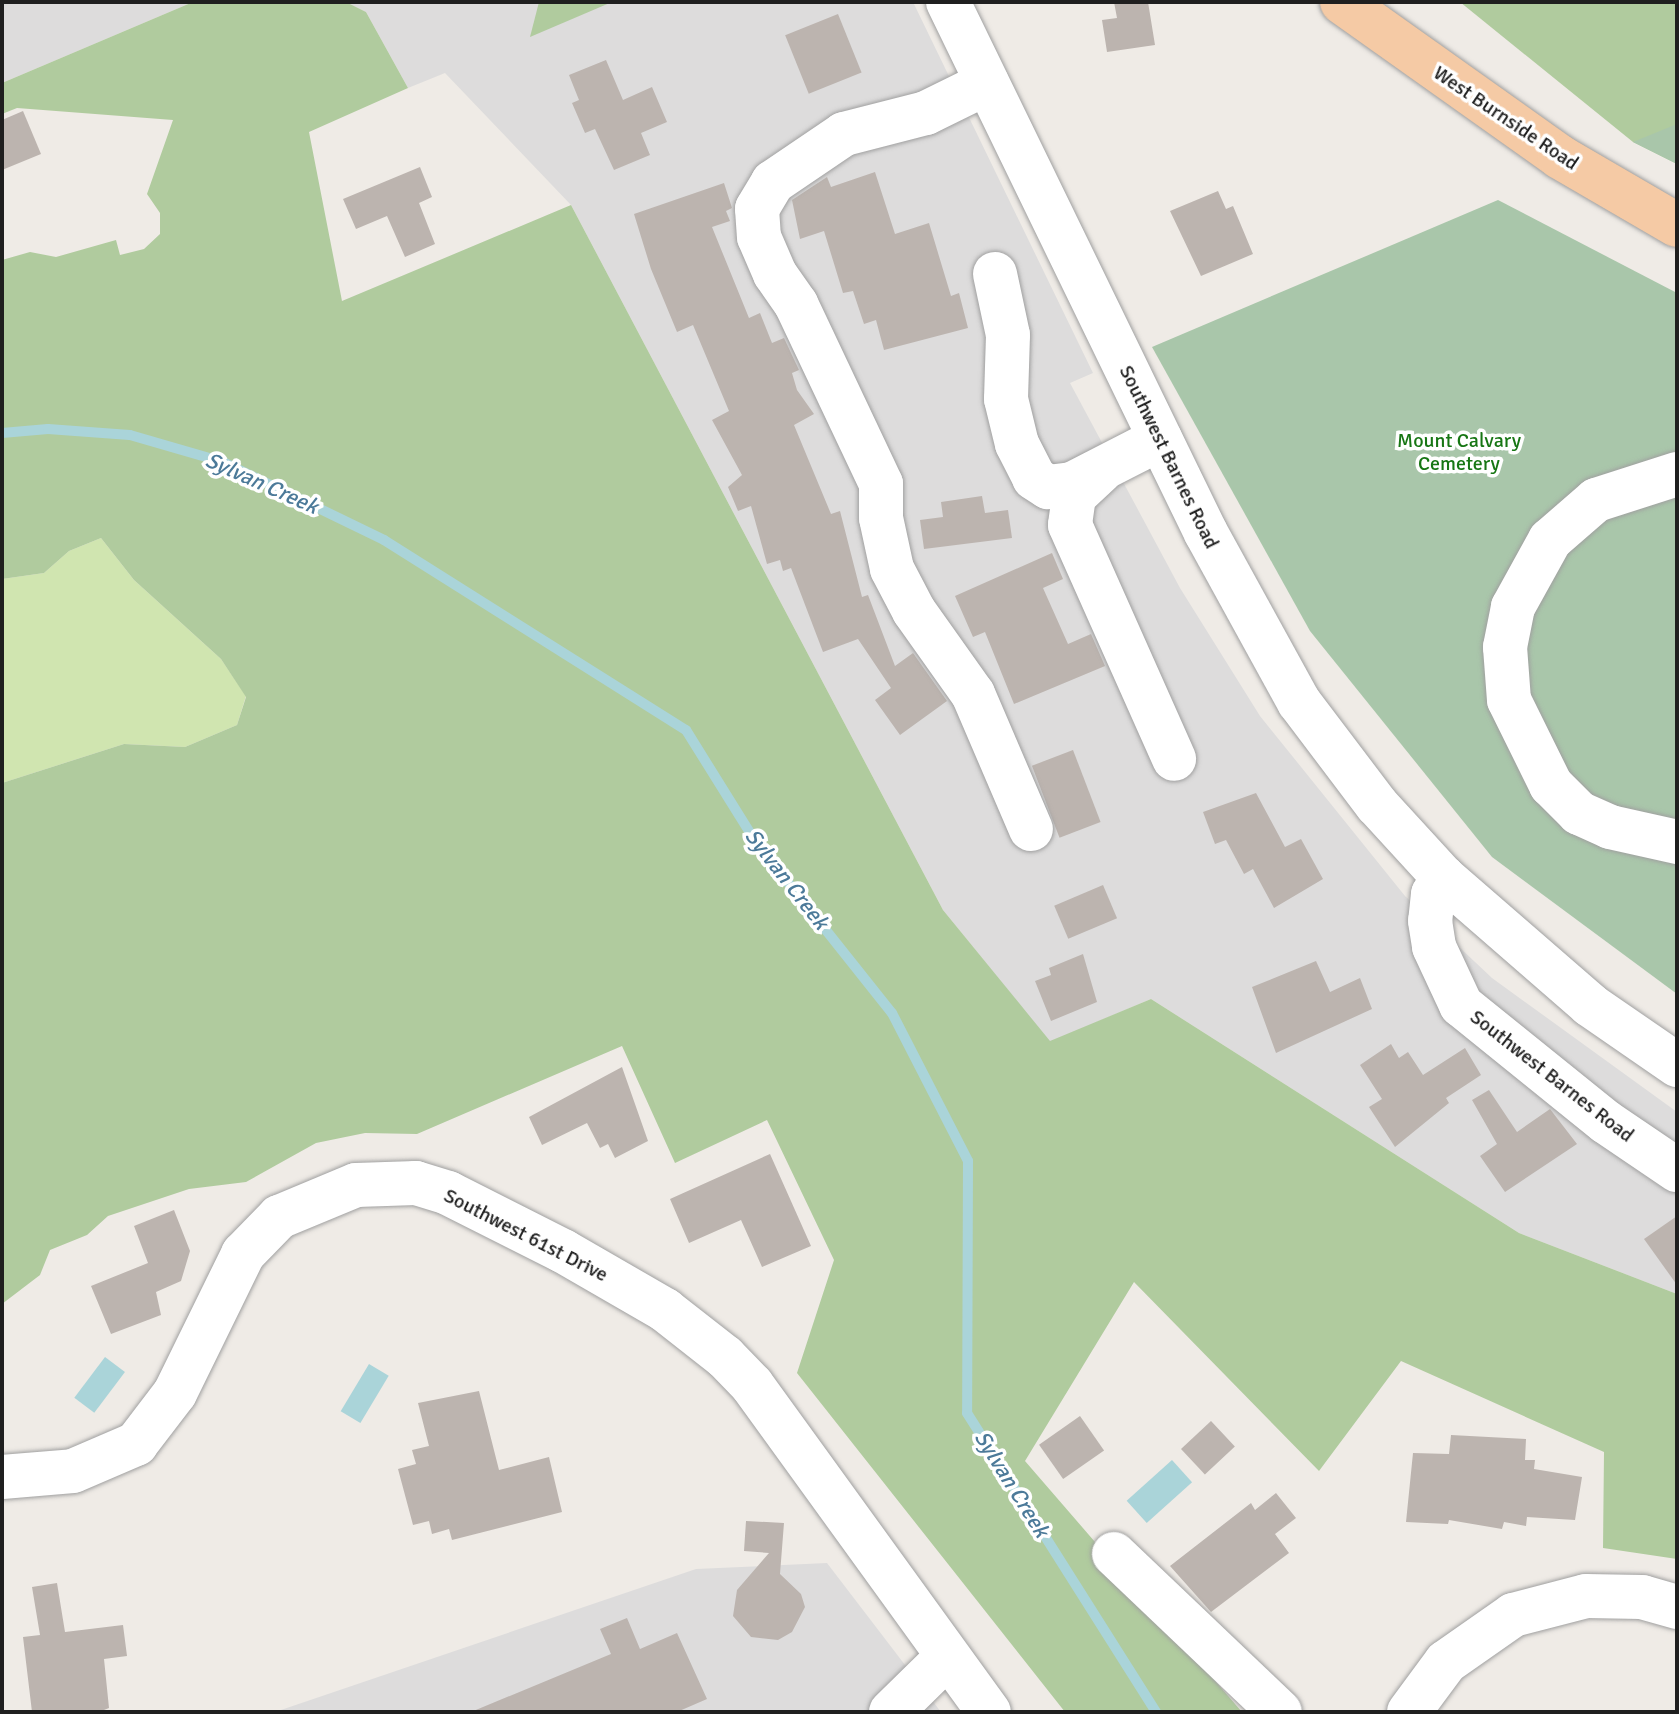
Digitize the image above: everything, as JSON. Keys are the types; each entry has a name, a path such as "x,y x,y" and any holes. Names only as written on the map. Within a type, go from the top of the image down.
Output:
{"main road":[{"name":"West Burnside Road","path":"1342,2 1548,149 1677,225"}],"street":[{"name":"Southwest Barnes Road","path":"948,2 1249,617 1299,702 1377,805 1443,877 1590,1005 1677,1065"},
{"path":"987,83 926,113 844,134 773,182 757,209 759,237 775,274 796,304 881,484 881,518 892,569 914,611 973,694 1031,829"},
{"path":"995,274 1008,335 1006,399 1017,444 1034,478 1048,487 1101,471 1160,439"},
{"path":"1101,471 1074,496 1070,525 1174,759"},
{"path":"1677,474 1596,500 1550,540 1513,607 1505,647 1509,700 1551,785 1579,813 1610,827 1677,842"},
{"name":"Southwest Barnes Road","path":"1443,877 1433,894 1430,921 1434,947 1461,1005 1606,1122 1677,1170"},
{"name":"Southwest 61st Drive","path":"2,1477 73,1471 136,1444 169,1404 243,1254 279,1217 345,1188 416,1183 448,1193 563,1251 665,1310 725,1357 752,1385 989,1712"},
{"path":"1114,1554 1280,1712"},
{"path":"1409,1712 1429,1681 1464,1647 1538,1605 1612,1595 1677,1607"},
{"path":"891,1712 947,1657"}],"shaded area":[{"path":"2,2 193,2 2,83"},
{"path":"346,2 913,2 1093,373 1070,383 1180,588 1260,716 1405,896 1492,978 1677,1112 1677,1294 1519,1233 1151,999 1050,1042 943,910 571,205 445,73 408,88 366,12"},
{"path":"827,1563 941,1712 275,1712 696,1569"}],"green space":[{"path":"193,2 346,2 366,12 408,88 309,132 342,301 571,205 943,910 1050,1041 1151,999 1519,1233 1677,1294 1677,1559 1603,1548 1604,1452 1401,1361 1319,1471 1134,1282 1025,1461 1242,1712 1065,1712 797,1373 834,1260 767,1120 675,1163 622,1046 417,1134 365,1133 316,1143 246,1182 189,1189 108,1216 87,1235 50,1250 40,1275 2,1304 2,783 124,744 185,747 237,725 246,697 221,659 134,580 101,538 69,551 44,573 2,579 2,260 30,252 56,257 116,240 120,255 144,249 160,234 160,213 147,194 173,120 17,108 2,114 2,83"},
{"path":"539,2 612,2 530,37"},
{"path":"1460,2 1677,2 1677,164 1633,142"},
{"path":"1677,124 1677,164 1633,142"},
{"name":"Mount Calvary Cemetery","path":"1498,200 1677,293 1677,994 1492,857 1310,631 1152,347"},
{"path":"101,538 134,580 221,659 246,696 237,725 185,747 124,744 2,783 2,579 44,573 69,551"}],"water":[{"path":"105,1357 125,1372 94,1413 74,1398"},
{"path":"369,1364 389,1376 360,1423 341,1411"},
{"path":"1172,1460 1192,1482 1147,1523 1127,1501"}],"building":[{"path":"1114,2 1148,2 1155,45 1107,52 1102,20 1117,18"},
{"path":"838,14 862,72 809,94 785,35"},
{"path":"606,60 623,100 652,87 667,122 641,133 650,155 614,170 595,129 585,133 572,103 579,100 569,75"},
{"path":"23,111 41,154 2,170 2,120"},
{"path":"420,167 432,197 419,203 435,244 405,257 387,216 356,229 343,199"},
{"path":"875,172 895,234 929,223 951,296 959,293 968,328 884,350 876,320 864,324 853,291 843,293 824,231 800,239 792,200 827,177 831,187"},
{"path":"724,183 732,208 726,211 730,221 712,227 749,318 760,313 772,343 784,338 799,370 792,373 797,390 814,414 794,425 831,514 840,511 862,597 868,595 895,666 913,653 947,701 900,735 875,700 891,688 858,639 823,652 791,568 783,571 780,560 767,564 751,506 738,511 728,487 742,475 712,420 729,411 693,325 677,332 651,269 634,214"},
{"path":"1218,191 1226,209 1233,206 1253,254 1201,276 1170,211"},
{"path":"982,496 985,513 1008,510 1012,538 924,549 920,520 943,517 941,502"},
{"path":"1052,553 1063,579 1043,588 1068,644 1091,634 1105,666 1014,704 985,632 973,637 955,596"},
{"path":"1073,750 1101,822 1060,838 1032,766"},
{"path":"1256,793 1285,847 1301,839 1323,879 1274,908 1253,869 1244,874 1226,840 1215,844 1203,812"},
{"path":"1103,885 1117,918 1068,939 1054,906"},
{"path":"1083,954 1097,1002 1051,1021 1035,981 1051,975 1049,968"},
{"path":"1316,961 1330,992 1360,978 1372,1009 1276,1053 1252,987"},
{"path":"1391,1044 1399,1058 1408,1052 1423,1075 1465,1048 1481,1075 1446,1098 1449,1103 1395,1147 1369,1107 1382,1099 1360,1065"},
{"path":"622,1067 648,1141 615,1158 608,1144 600,1148 587,1123 542,1145 529,1117"},
{"path":"1489,1090 1517,1132 1550,1109 1577,1144 1505,1192 1480,1156 1497,1144 1472,1100"},
{"path":"770,1154 811,1246 762,1267 741,1220 689,1243 670,1199"},
{"path":"174,1210 190,1251 181,1281 156,1292 161,1315 111,1334 91,1286 148,1263 134,1226"},
{"path":"1677,1216 1677,1285 1644,1239"},
{"path":"479,1391 499,1470 549,1457 562,1512 452,1540 449,1529 432,1534 429,1521 413,1525 398,1469 416,1464 412,1450 429,1446 418,1403"},
{"path":"1080,1416 1104,1450 1063,1479 1039,1445"},
{"path":"1211,1421 1235,1447 1205,1475 1181,1449"},
{"path":"1451,1435 1526,1439 1525,1460 1535,1460 1534,1469 1582,1477 1575,1520 1527,1517 1526,1526 1504,1522 1502,1529 1449,1520 1448,1524 1406,1522 1413,1453 1449,1454"},
{"path":"1276,1493 1296,1518 1275,1534 1289,1553 1211,1612 1170,1566 1251,1503 1255,1510"},
{"path":"746,1521 784,1523 780,1574 801,1594 805,1607 792,1632 778,1640 751,1637 733,1616 737,1590 769,1553 744,1551"},
{"path":"57,1583 65,1632 123,1625 127,1656 104,1659 109,1708 99,1712 32,1712 23,1637 40,1635 32,1587"},
{"path":"627,1618 640,1649 677,1633 707,1699 677,1712 471,1712 611,1654 600,1629"}],"waterway":[{"name":"Sylvan Creek","path":"2,433 48,429 130,435 223,462 384,540 686,730 755,841 892,1013 968,1161 967,1413 1156,1712"}]}
